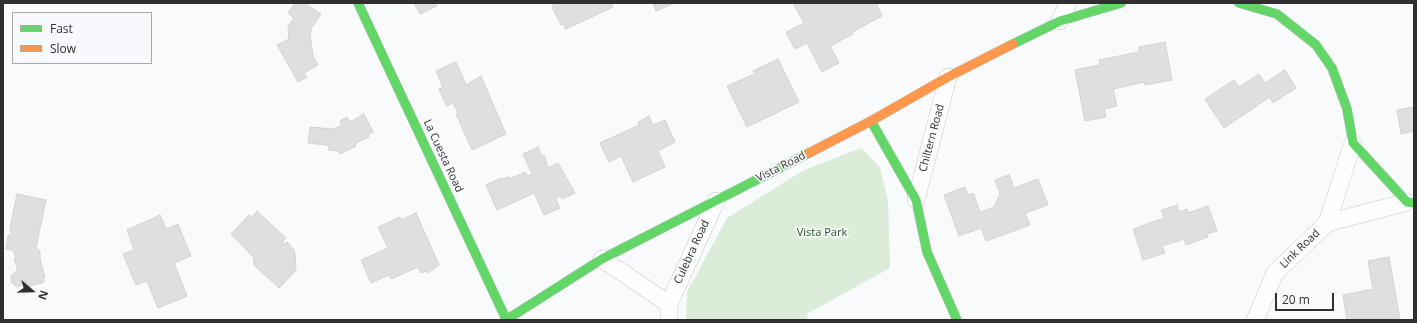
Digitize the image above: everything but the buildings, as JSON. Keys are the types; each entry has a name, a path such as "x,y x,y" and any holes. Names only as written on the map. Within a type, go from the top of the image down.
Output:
{"street":[{"name":"La Cuesta Road","path":"358,3 506,320"},
{"path":"1060,21 1068,3"},
{"name":"Vista Road","path":"506,320 602,259 871,121 948,77 1060,21 1121,3"},
{"path":"1239,3 1277,14 1316,45 1332,68 1347,109 1353,144 1410,202"},
{"name":"Chiltern Road","path":"916,200 948,77"},
{"name":"Chiltern Road","path":"871,121 916,200 927,252 957,320"},
{"name":"Link Road","path":"1255,320 1275,274 1327,223 1353,144"},
{"name":"Culebra Road","path":"602,259 669,312 716,201"},
{"name":"Link Road","path":"1327,223 1410,202"}],"green space":[{"name":"Vista Park","path":"861,148 880,167 888,201 890,268 807,314 808,320 686,320 687,292 727,218 804,170"}],"traffic: fast":[{"path":"358,3 506,319"},
{"path":"1013,44 1060,21 1121,3"},
{"path":"1239,3 1277,14 1316,45 1332,68 1347,109 1353,143 1407,202 1414,203"},
{"path":"871,121 916,200 927,252 957,320"},
{"path":"506,320 602,259 809,153"}],"traffic: slow":[{"path":"809,153 871,121 948,77 1013,44"}]}
